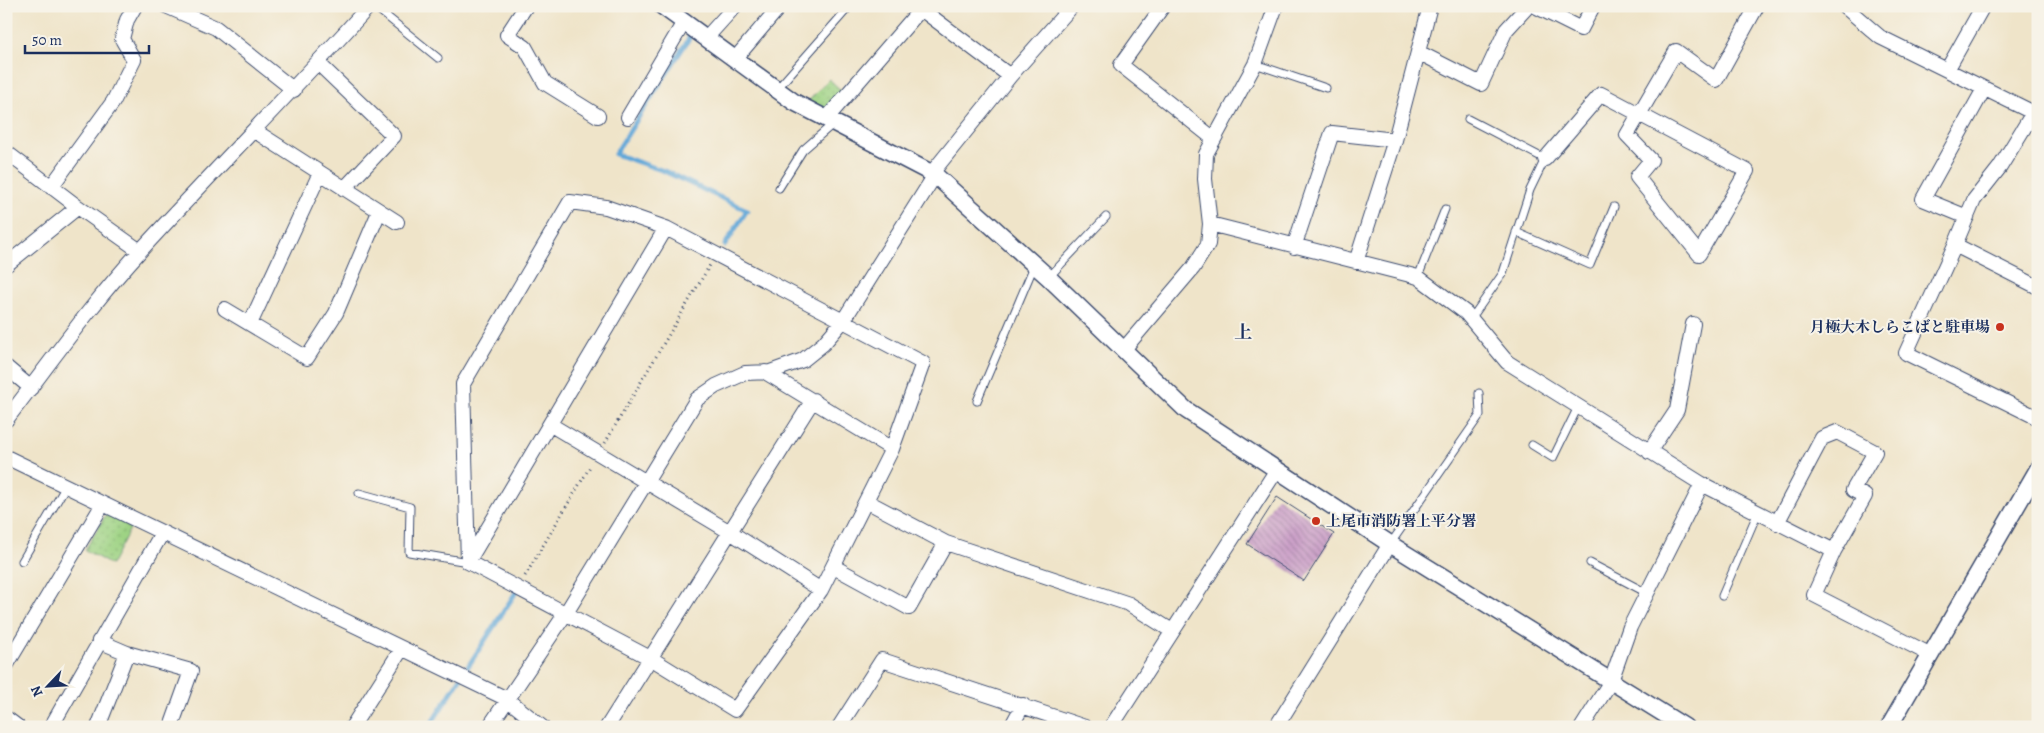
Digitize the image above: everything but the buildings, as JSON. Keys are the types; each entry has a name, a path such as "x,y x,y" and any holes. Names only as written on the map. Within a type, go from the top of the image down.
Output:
{"street":[{"path":"50,187 112,102 134,60 122,39 127,20 135,6"},
{"path":"166,6 216,28 294,90"},
{"path":"6,420 78,325 140,251 256,131 369,6"},
{"path":"526,6 507,35 525,47 546,83 598,116"},
{"path":"662,6 794,102 933,175 1048,277 1186,410 1390,544 1685,727"},
{"path":"706,38 735,6"},
{"path":"735,59 780,6"},
{"path":"1163,6 1121,65 1214,139"},
{"path":"1124,349 1193,268 1208,244 1210,224 1206,154 1255,64 1276,6"},
{"path":"1356,262 1395,140 1430,6"},
{"path":"1418,52 1481,84 1506,30 1528,6"},
{"path":"1535,6 1581,29 1593,6"},
{"path":"1545,159 1601,94 1641,115 1747,171 1699,254 1637,177 1652,160 1627,135 1641,115 1676,51 1716,80 1757,6"},
{"path":"1844,6 1880,37 2035,114 2000,167 1974,200 1906,353 2038,418"},
{"path":"1947,70 1983,6"},
{"path":"830,121 921,9 1010,76"},
{"path":"490,727 566,613 697,399 716,386 745,373 765,372 803,360 823,344 843,321 933,175 1064,9"},
{"path":"628,117 684,22"},
{"path":"318,63 394,136 344,189"},
{"path":"1967,217 1923,199 1984,89"},
{"path":"256,131 397,222"},
{"path":"1294,246 1332,133 1395,140"},
{"path":"6,152 78,208 140,251"},
{"path":"250,324 320,173"},
{"path":"570,202 606,207 666,228 923,363 892,449 868,502 821,590 735,710 652,659 468,562 463,384 570,202"},
{"path":"6,265 78,208"},
{"path":"225,309 307,358 336,313 379,212"},
{"path":"1210,224 1418,277 1471,319 1507,362 1702,484 1834,551"},
{"path":"468,562 551,425 666,228"},
{"path":"1955,245 2038,287"},
{"path":"1649,452 1677,410 1693,324"},
{"path":"6,367 31,388"},
{"path":"765,372 892,449"},
{"path":"607,727 652,659 813,400"},
{"path":"551,425 730,532 821,590"},
{"path":"1778,522 1822,438 1837,432 1874,452 1853,490 1864,496 1834,551 1814,595 1931,655"},
{"path":"6,457 401,650 507,699 542,727"},
{"path":"1889,727 2038,469"},
{"path":"1111,727 1276,470"},
{"path":"1582,727 1611,681 1630,627 1702,484"},
{"path":"868,502 946,543 1129,604 1172,631"},
{"path":"6,666 103,504"},
{"path":"51,727 162,533"},
{"path":"834,566 909,608 946,543"},
{"path":"1276,727 1390,544"},
{"path":"99,641 127,653 191,671 170,727"},
{"path":"352,727 401,650"},
{"path":"98,727 127,653"},
{"path":"839,727 882,660 1085,727"},
{"path":"1011,727 1023,705"},
{"path":"6,718 18,727"}],"lane":[{"path":"374,6 438,58"},
{"path":"776,89 850,6"},
{"path":"1255,64 1326,88"},
{"path":"1468,119 1545,159 1530,190 1503,273 1471,319"},
{"path":"779,188 803,150 830,121"},
{"path":"1516,232 1590,265 1614,207"},
{"path":"1418,277 1445,209"},
{"path":"1048,277 1106,217"},
{"path":"977,401 1035,265"},
{"path":"1390,544 1480,415 1479,393"},
{"path":"1532,445 1553,458 1578,406"},
{"path":"22,560 66,486"},
{"path":"359,493 410,507 409,552 468,562"},
{"path":"1722,596 1758,512"},
{"path":"1590,564 1646,593"}],"path":[{"path":"518,588 717,254"}],"green space":[{"path":"829,79 847,96 826,119 803,107"},
{"path":"107,513 131,527 111,565 85,550"}],"waterway":[{"path":"693,32 615,154 664,171 747,210 725,245"},
{"path":"429,727 518,589"}],"place":[{"name":"月極大木しらこばと駐車場","path":"2000,327"},
{"name":"上尾市消防署上平分署","path":"1316,521"}],"district":[{"name":"上","path":"1243,332"}]}
